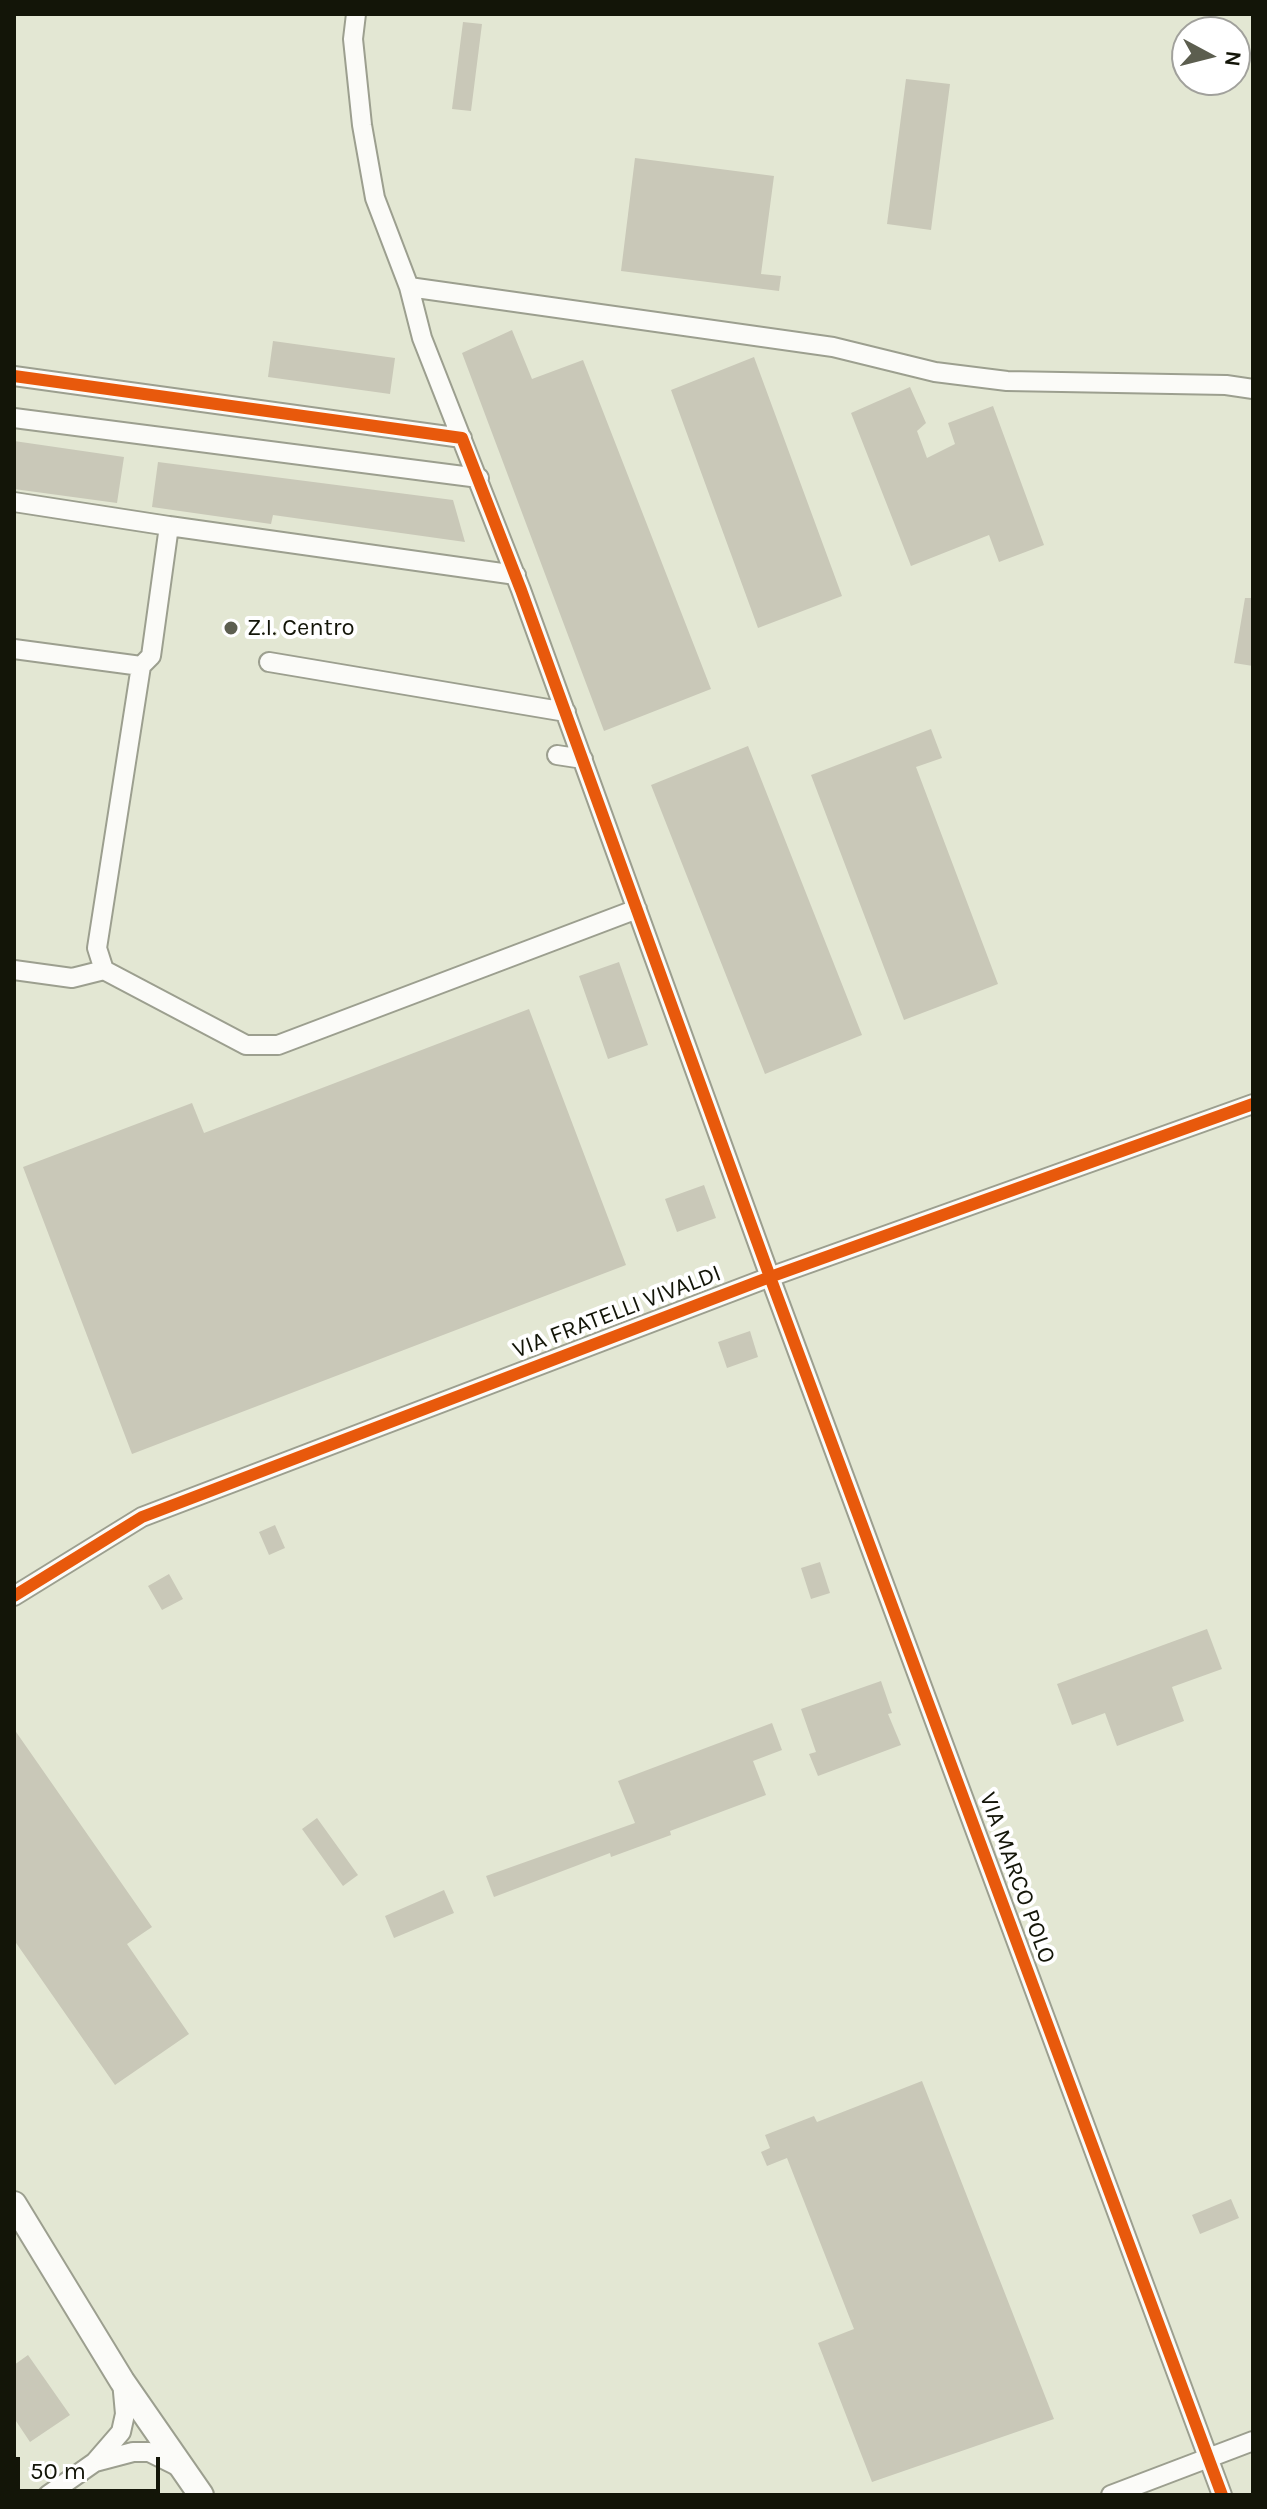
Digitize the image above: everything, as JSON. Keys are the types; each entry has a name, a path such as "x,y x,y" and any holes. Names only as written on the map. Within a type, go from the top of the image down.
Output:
{"main road":[{"path":"14,2204 122,2381 201,2495"}],"street":[{"name":"VIA MARCO POLO","path":"356,14 353,39 362,125 375,198 409,287 422,338 516,575 770,1277 1222,2495"},
{"path":"409,287 833,347 935,372 1007,381 1226,385 1253,389"},
{"path":"14,376 462,438"},
{"path":"14,418 479,478"},
{"path":"14,502 516,575"},
{"path":"104,970 97,948 141,666 151,656 169,526"},
{"path":"14,649 141,666"},
{"path":"269,662 566,712"},
{"path":"557,755 583,759"},
{"path":"14,970 72,978 104,970 246,1045 278,1045 637,909"},
{"name":"VIA FRATELLI VIVALDI","path":"14,1596 142,1517 770,1277 1253,1104"},
{"path":"48,2495 95,2462 121,2432 125,2414 122,2381"},
{"path":"1111,2495 1253,2441"},
{"path":"95,2462 133,2452 149,2452 181,2468"}],"building":[{"path":"463,22 482,24 471,111 452,109"},
{"path":"906,79 950,84 931,230 887,224"},
{"path":"635,158 774,176 761,274 781,276 779,291 621,271"},
{"path":"512,330 532,379 583,360 711,689 604,731 462,353"},
{"path":"273,341 395,358 390,394 268,377"},
{"path":"754,357 842,596 758,628 671,390"},
{"path":"910,387 926,423 917,431 927,458 955,444 948,423 993,406 1044,545 999,562 989,535 911,566 851,413"},
{"path":"14,441 124,457 117,503 14,489"},
{"path":"158,462 453,500 465,542 273,515 271,524 152,507"},
{"path":"1245,598 1253,598 1253,666 1234,663"},
{"path":"931,729 942,758 916,767 998,984 904,1020 811,775"},
{"path":"748,746 862,1035 765,1074 651,785"},
{"path":"619,962 648,1045 608,1059 579,976"},
{"path":"529,1009 626,1265 132,1454 23,1167 192,1103 204,1133"},
{"path":"704,1185 716,1218 677,1232 665,1199"},
{"path":"750,1331 758,1357 727,1368 718,1342"},
{"path":"275,1525 285,1548 269,1555 259,1532"},
{"path":"820,1562 830,1593 811,1599 801,1568"},
{"path":"169,1574 183,1599 162,1610 148,1586"},
{"path":"1207,1629 1222,1669 1172,1687 1184,1721 1117,1746 1105,1713 1072,1725 1057,1684"},
{"path":"881,1681 892,1713 888,1714 901,1745 818,1776 809,1754 816,1752 801,1709"},
{"path":"772,1723 782,1750 753,1761 766,1795 670,1831 671,1835 611,1857 610,1853 494,1897 486,1876 635,1823 618,1781"},
{"path":"14,1729 152,1927 127,1944 189,2034 115,2085 14,1940"},
{"path":"317,1818 358,1875 343,1886 302,1829"},
{"path":"444,1890 454,1913 394,1938 385,1916"},
{"path":"922,2081 1054,2419 872,2482 818,2343 854,2329 787,2158 767,2166 761,2152 770,2148 765,2135 814,2116 817,2122"},
{"path":"1231,2199 1239,2218 1200,2234 1192,2215"},
{"path":"28,2355 70,2415 30,2442 14,2418 14,2365"}],"cycle path":[{"path":"14,376 462,438 521,590 770,1277 1222,2495"},
{"path":"14,1596 142,1517 770,1277 1253,1104"}],"place":[{"name":"Z.I. Centro","path":"231,628"}]}
